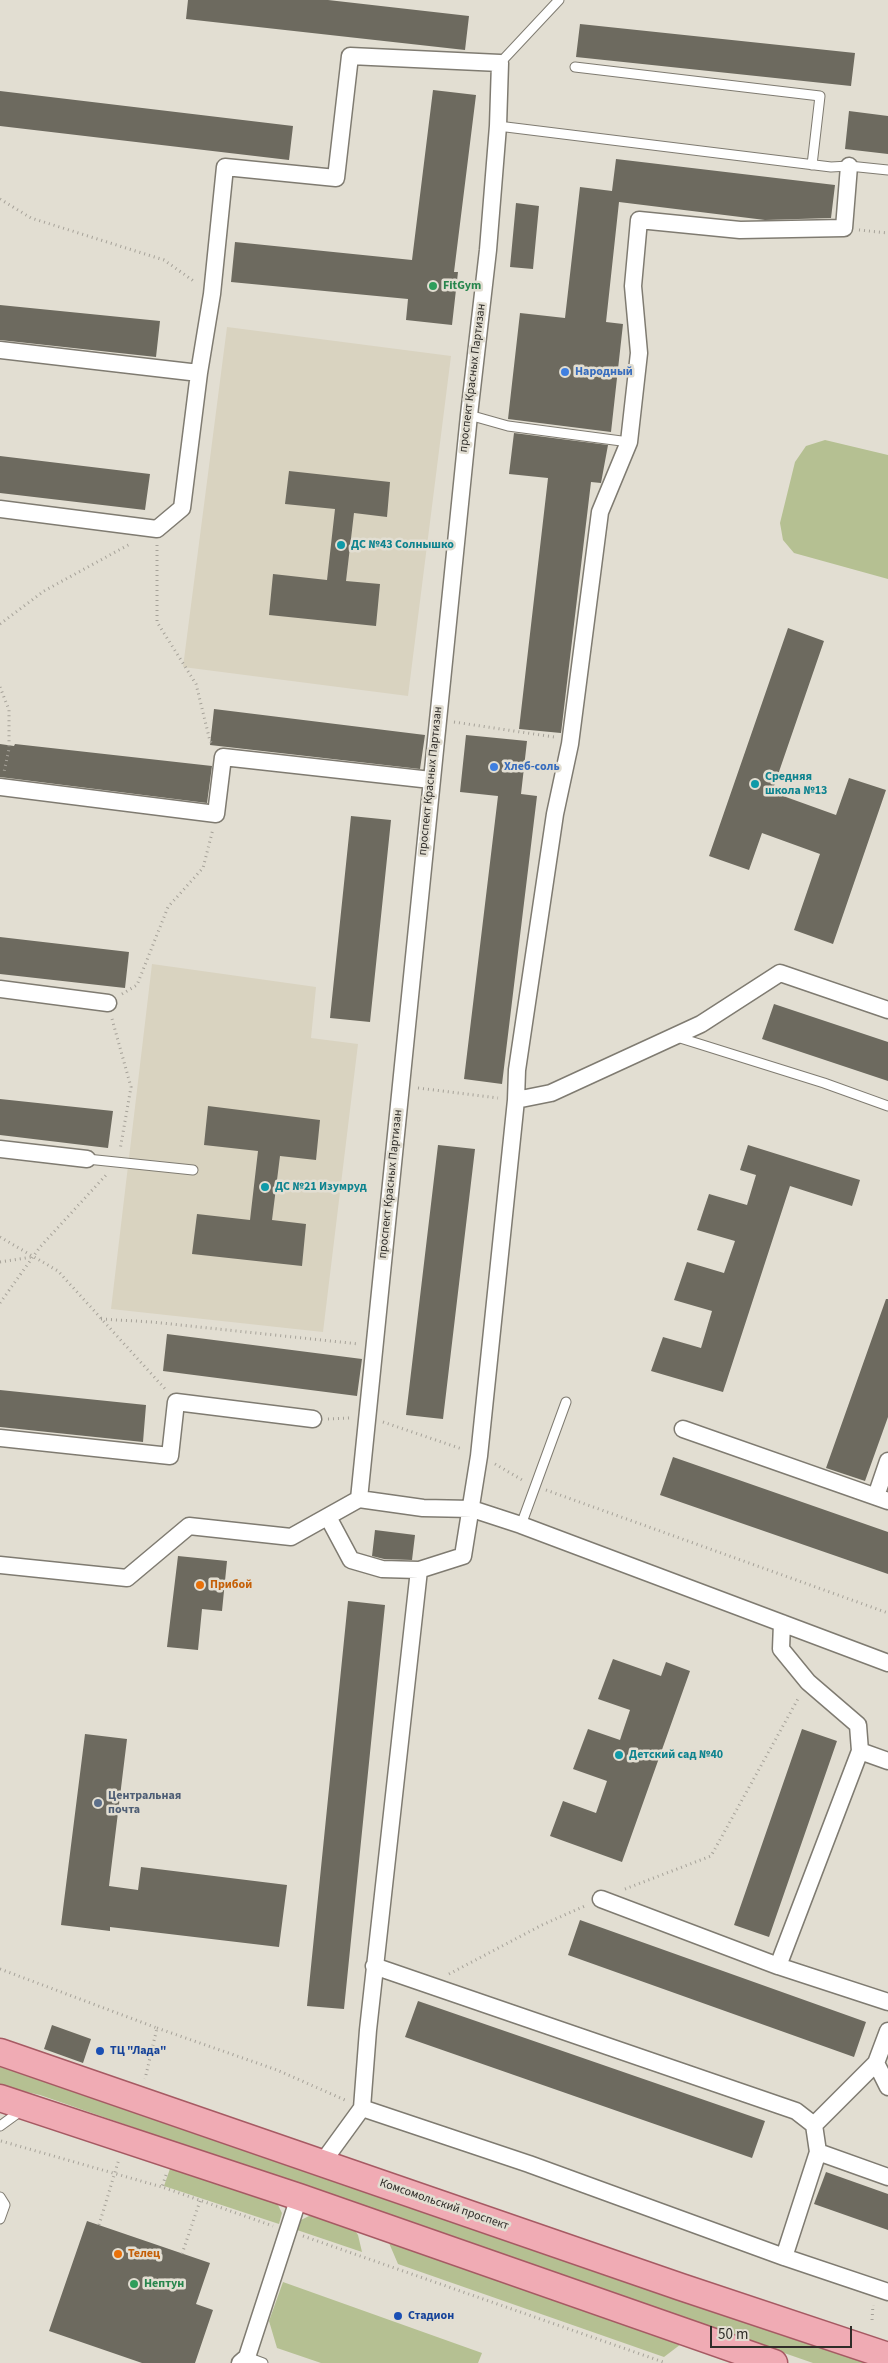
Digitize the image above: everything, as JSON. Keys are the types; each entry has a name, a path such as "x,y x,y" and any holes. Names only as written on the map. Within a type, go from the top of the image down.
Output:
{"main road":[{"name":"Комсомольский проспект","path":"0,2052 708,2297 888,2356"},
{"path":"0,2098 299,2197 774,2363"}],"street":[{"path":"0,509 158,530 182,508 199,373 212,294 225,167 336,178 350,56 500,64"},
{"name":"проспект Красных Партизан","path":"359,1499 431,780 488,250 498,126 500,64"},
{"path":"328,1517 351,1560 382,1569 419,1570 463,1556 479,1456 516,1100 517,1070 555,814 570,739 600,512 629,442 639,353 633,286 639,220 740,230 844,228 849,166"},
{"path":"0,350 199,373"},
{"path":"0,787 216,814 223,757 431,780"},
{"path":"516,1100 551,1093 701,1024 780,974 888,1010"},
{"path":"0,989 108,1003"},
{"path":"0,1149 87,1159"},
{"path":"0,1438 170,1456 176,1402 313,1420"},
{"path":"683,1429 882,1498 888,1461"},
{"path":"0,1565 127,1578 189,1526 291,1537 359,1499 424,1508 472,1509 521,1525 888,1664"},
{"path":"322,2163 362,2108 374,1966 419,1570"},
{"path":"778,1966 860,1751 858,1725 808,1682 781,1649 782,1623"},
{"path":"860,1751 888,1761"},
{"path":"601,1899 778,1966 888,2002"},
{"path":"374,1966 796,2111 814,2125 818,2152 784,2257"},
{"path":"814,2125 876,2063 888,2031"},
{"path":"876,2063 888,2087"},
{"path":"362,2108 529,2164 784,2257 888,2292"},
{"path":"818,2152 888,2177"},
{"path":"243,2360 289,2232 299,2197"}],"lane":[{"path":"500,64 559,0"},
{"path":"576,67 820,96 812,165"},
{"path":"498,126 812,165 888,170"},
{"path":"469,415 508,426 629,442"},
{"path":"675,1036 824,1082 888,1106"},
{"path":"87,1159 192,1170"},
{"path":"521,1525 566,1402"},
{"path":"0,2126 27,2106"},
{"path":"0,2197 5,2205 0,2219"},
{"path":"243,2360 263,2363"}],"path":[{"path":"0,199 31,218 164,260 212,294"},
{"path":"844,228 888,233"},
{"path":"0,624 44,591 158,530 157,622 196,684 210,741 223,757"},
{"path":"0,687 8,710 9,749 0,787"},
{"path":"438,719 570,739"},
{"path":"108,1003 137,985 168,907 203,868 216,814"},
{"path":"401,1086 516,1100"},
{"path":"0,1237 58,1271 176,1402"},
{"path":"0,1262 32,1257"},
{"path":"101,1319 152,1322 375,1345"},
{"path":"313,1420 368,1418 409,1430 479,1456 535,1486 888,1614"},
{"path":"429,1984 542,1925 601,1899 711,1856 808,1682"},
{"path":"0,1969 157,2028 277,2070 362,2108"},
{"path":"143,2087 157,2028"},
{"path":"0,2140 162,2187 666,2363"},
{"path":"99,2225 122,2151"},
{"path":"162,2187 168,2166"},
{"path":"182,2254 200,2200"}],"shaded area":[{"path":"227,327 451,356 408,696 183,667"},
{"path":"152,964 316,987 311,1038 358,1044 323,1332 111,1309"}],"green space":[{"path":"825,440 888,455 888,579 794,553 783,540 780,523 795,462 806,446"},
{"path":"0,2061 880,2363 813,2363 40,2095 0,2086"},
{"path":"172,2163 275,2199 282,2213 279,2224 164,2186"},
{"path":"313,2214 351,2225 358,2235 362,2252 297,2230 301,2220"},
{"path":"386,2236 685,2341 664,2357 398,2264"},
{"path":"283,2282 482,2353 478,2363 321,2363 277,2348 269,2321"}],"building":[{"path":"188,0 328,0 469,16 465,50 186,19"},
{"path":"580,24 855,53 851,86 576,57"},
{"path":"433,90 476,95 454,272 458,272 452,325 406,320 408,299 231,282 235,242 412,260"},
{"path":"0,91 293,126 289,160 0,126"},
{"path":"849,111 888,116 888,154 845,149"},
{"path":"616,159 835,185 831,218 765,220 619,202 606,322 623,324 611,432 508,419 520,313 565,318 580,187 612,191"},
{"path":"516,203 539,206 533,269 510,267"},
{"path":"0,305 160,321 156,357 0,340"},
{"path":"514,433 608,445 601,483 591,482 561,733 519,729 548,478 509,474"},
{"path":"0,456 150,474 145,510 0,493"},
{"name":"ДС №43 Солнышко","path":"289,471 390,482 387,517 354,513 346,581 380,584 376,626 269,615 273,574 327,580 335,509 285,504"},
{"name":"Средняя школа №13","path":"788,628 824,641 772,792 836,815 849,778 886,790 833,944 794,930 820,854 762,833 749,870 709,856"},
{"path":"214,709 425,735 420,769 210,745"},
{"path":"466,735 527,741 521,794 537,796 502,1084 464,1079 498,796 460,792"},
{"path":"0,744 14,746 15,744 212,766 207,803 0,777"},
{"path":"351,816 391,820 370,1022 330,1018"},
{"path":"0,937 129,952 125,988 0,974"},
{"path":"774,1004 888,1042 888,1081 762,1039"},
{"path":"0,1099 113,1111 108,1148 0,1135"},
{"name":"ДС №21 Изумруд","path":"208,1106 320,1120 316,1160 280,1156 272,1220 306,1224 302,1266 192,1254 197,1214 250,1220 258,1151 204,1145"},
{"path":"438,1145 475,1149 443,1419 406,1415"},
{"path":"748,1145 860,1180 852,1206 790,1186 723,1392 651,1371 663,1337 701,1348 712,1311 674,1300 687,1262 724,1273 735,1241 697,1230 709,1194 747,1205 756,1175 740,1170"},
{"path":"886,1299 888,1299 888,1417 865,1481 826,1468"},
{"path":"167,1334 362,1359 357,1396 163,1371"},
{"path":"0,1390 146,1405 143,1442 0,1427"},
{"path":"673,1457 888,1532 888,1574 660,1495"},
{"path":"375,1530 415,1535 412,1560 384,1559 372,1556"},
{"name":"Прибой","path":"178,1556 227,1561 222,1611 202,1609 198,1650 167,1647"},
{"path":"348,1601 385,1605 344,2009 307,2006"},
{"name":"Детский сад №40","path":"613,1659 661,1676 666,1662 690,1671 622,1862 550,1836 563,1801 596,1813 607,1781 573,1769 588,1729 620,1740 630,1710 598,1699"},
{"path":"802,1729 837,1741 769,1937 734,1925"},
{"name":"Центральная почта","path":"85,1734 127,1739 109,1886 138,1890 141,1867 287,1885 279,1947 110,1927 110,1931 61,1925"},
{"path":"580,1920 866,2022 854,2057 568,1955"},
{"path":"418,2001 765,2121 752,2158 405,2037"},
{"path":"52,2025 91,2039 83,2063 44,2049"},
{"path":"826,2172 888,2194 888,2230 814,2204"},
{"name":"Нептун","path":"87,2221 210,2263 196,2304 213,2310 195,2363 142,2363 49,2331"}],"place":[{"name":"FitGym","path":"433,286"},
{"name":"Народный","path":"565,372"},
{"name":"ДС №43 Солнышко","path":"341,545"},
{"name":"Хлеб-соль","path":"494,767"},
{"name":"Средняя школа №13","path":"755,784"},
{"name":"ДС №21 Изумруд","path":"265,1187"},
{"name":"Прибой","path":"200,1585"},
{"name":"Детский сад №40","path":"619,1755"},
{"name":"Центральная почта","path":"98,1803"},
{"name":"ТЦ \"Лада\"","path":"100,2051"},
{"name":"Телец","path":"118,2254"},
{"name":"Нептун","path":"134,2284"},
{"name":"Стадион","path":"398,2316"}]}
